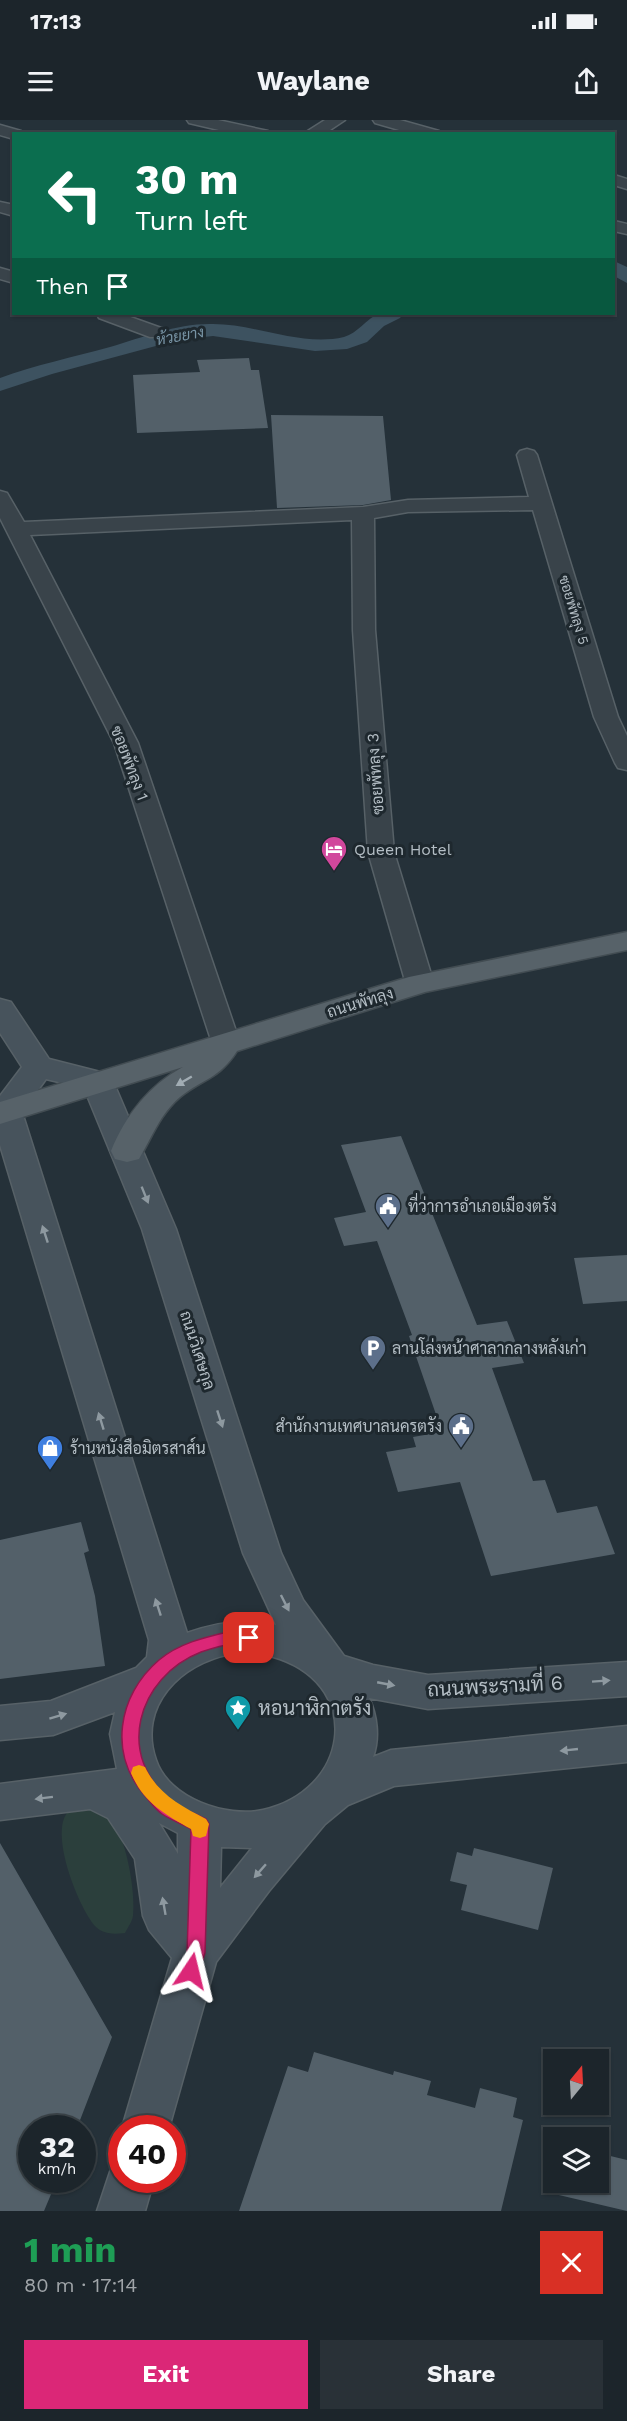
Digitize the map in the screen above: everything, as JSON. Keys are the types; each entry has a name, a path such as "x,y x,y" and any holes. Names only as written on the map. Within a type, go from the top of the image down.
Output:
{"main road":[{"name":"ถนนพัทลุง","path":"3,1112 420,984 627,941"},
{"path":"0,1008 38,1067 98,1082"},
{"path":"128,1151 136,1127 170,1089 214,1064 226,1043"},
{"path":"38,1067 3,1112 168,1641 159,1672 143,1689 131,1719 130,1751 143,1781 167,1808 200,1824 238,1831 277,1827 391,1768 627,1744"},
{"name":"ถนนวิเศษกุล","path":"98,1082 159,1229 262,1553 287,1609 330,1669"},
{"path":"0,1723 53,1718 159,1672 196,1646 231,1638 268,1639 302,1649 330,1669 350,1695 358,1726 355,1757 339,1787 322,1802 255,1877 196,1953"},
{"name":"ถนนพระรามที่ 6","path":"330,1669 373,1682 428,1692 627,1679"},
{"path":"0,1802 96,1791 143,1781"},
{"path":"96,1791 123,1805 156,1854 165,1916 196,1953"},
{"path":"150,2115 196,1953 200,1824"},
{"path":"121,2211 126,2193"}],"street":[{"path":"195,120 252,132"},
{"path":"315,132 337,120"},
{"path":"381,120 426,132"},
{"path":"109,315 157,333"},
{"name":"ซอยพัทลุง 5","path":"527,454 606,717 627,763"},
{"name":"ซอยพัทลุง 1","path":"0,497 126,743 226,1043"},
{"path":"16,529 363,513 408,506 542,503"},
{"name":"ซอยพัทลุง 3","path":"363,513 364,630 381,852 420,984"}],"green space":[{"path":"79,1805 95,1809 109,1817 125,1849 134,1906 132,1918 125,1933 109,1933 98,1929 88,1916 74,1887 68,1870 62,1837 63,1823 67,1813"}],"building":[{"path":"249,358 251,370 259,370 268,428 137,433 133,375 200,372 197,360"},
{"path":"271,415 383,416 391,500 363,505 277,508"},
{"name":"สำนักงานเทศบาลนครตรัง","path":"401,1136 477,1325 507,1321 524,1363 492,1368 533,1481 545,1480 557,1513 597,1506 615,1554 491,1576 460,1482 398,1492 386,1452 416,1447 413,1437 442,1432 409,1336 412,1335 377,1241 344,1246 334,1218 366,1212 341,1145"},
{"path":"627,1255 627,1301 583,1304 574,1258"},
{"path":"81,1522 89,1551 84,1553 95,1596 105,1666 0,1679 0,1540"},
{"path":"0,1843 112,2037 82,2115 18,2115 18,2193 52,2193 44,2211 0,2211"},
{"path":"474,1848 553,1868 538,1930 461,1910 467,1885 450,1881 457,1852 472,1856"},
{"path":"314,2052 393,2075 394,2071 431,2081 427,2095 475,2108 480,2088 517,2098 513,2117 523,2120 501,2211 239,2211 288,2066 308,2072"},
{"path":"609,2156 627,2160 627,2211 550,2193 609,2193"}],"waterway":[{"name":"ห้วยยาง","path":"615,268 627,277"},
{"name":"ห้วยยาง","path":"0,385 45,369 176,334 213,330 315,345 347,343 360,338 377,322 391,315"}],"slow traffic":[{"path":"139,1773 143,1781 167,1808 200,1824 200,1831"}],"place":[{"name":"Queen Hotel","path":"334,872"},
{"name":"ที่ว่าการอำเภอเมืองตรัง","path":"388,1229"},
{"name":"ลานโล่งหน้าศาลากลางหลังเก่า","path":"373,1371"},
{"name":"สำนักงานเทศบาลนครตรัง","path":"461,1449"},
{"name":"ร้านหนังสือมิตรสาส์น","path":"50,1471"},
{"name":"หอนาฬิกาตรัง","path":"238,1731"}],"route":[{"path":"191,1971 196,1953 200,1824 167,1808 143,1781 130,1751 131,1719 143,1689 166,1664 196,1646 231,1638 249,1638"}]}
